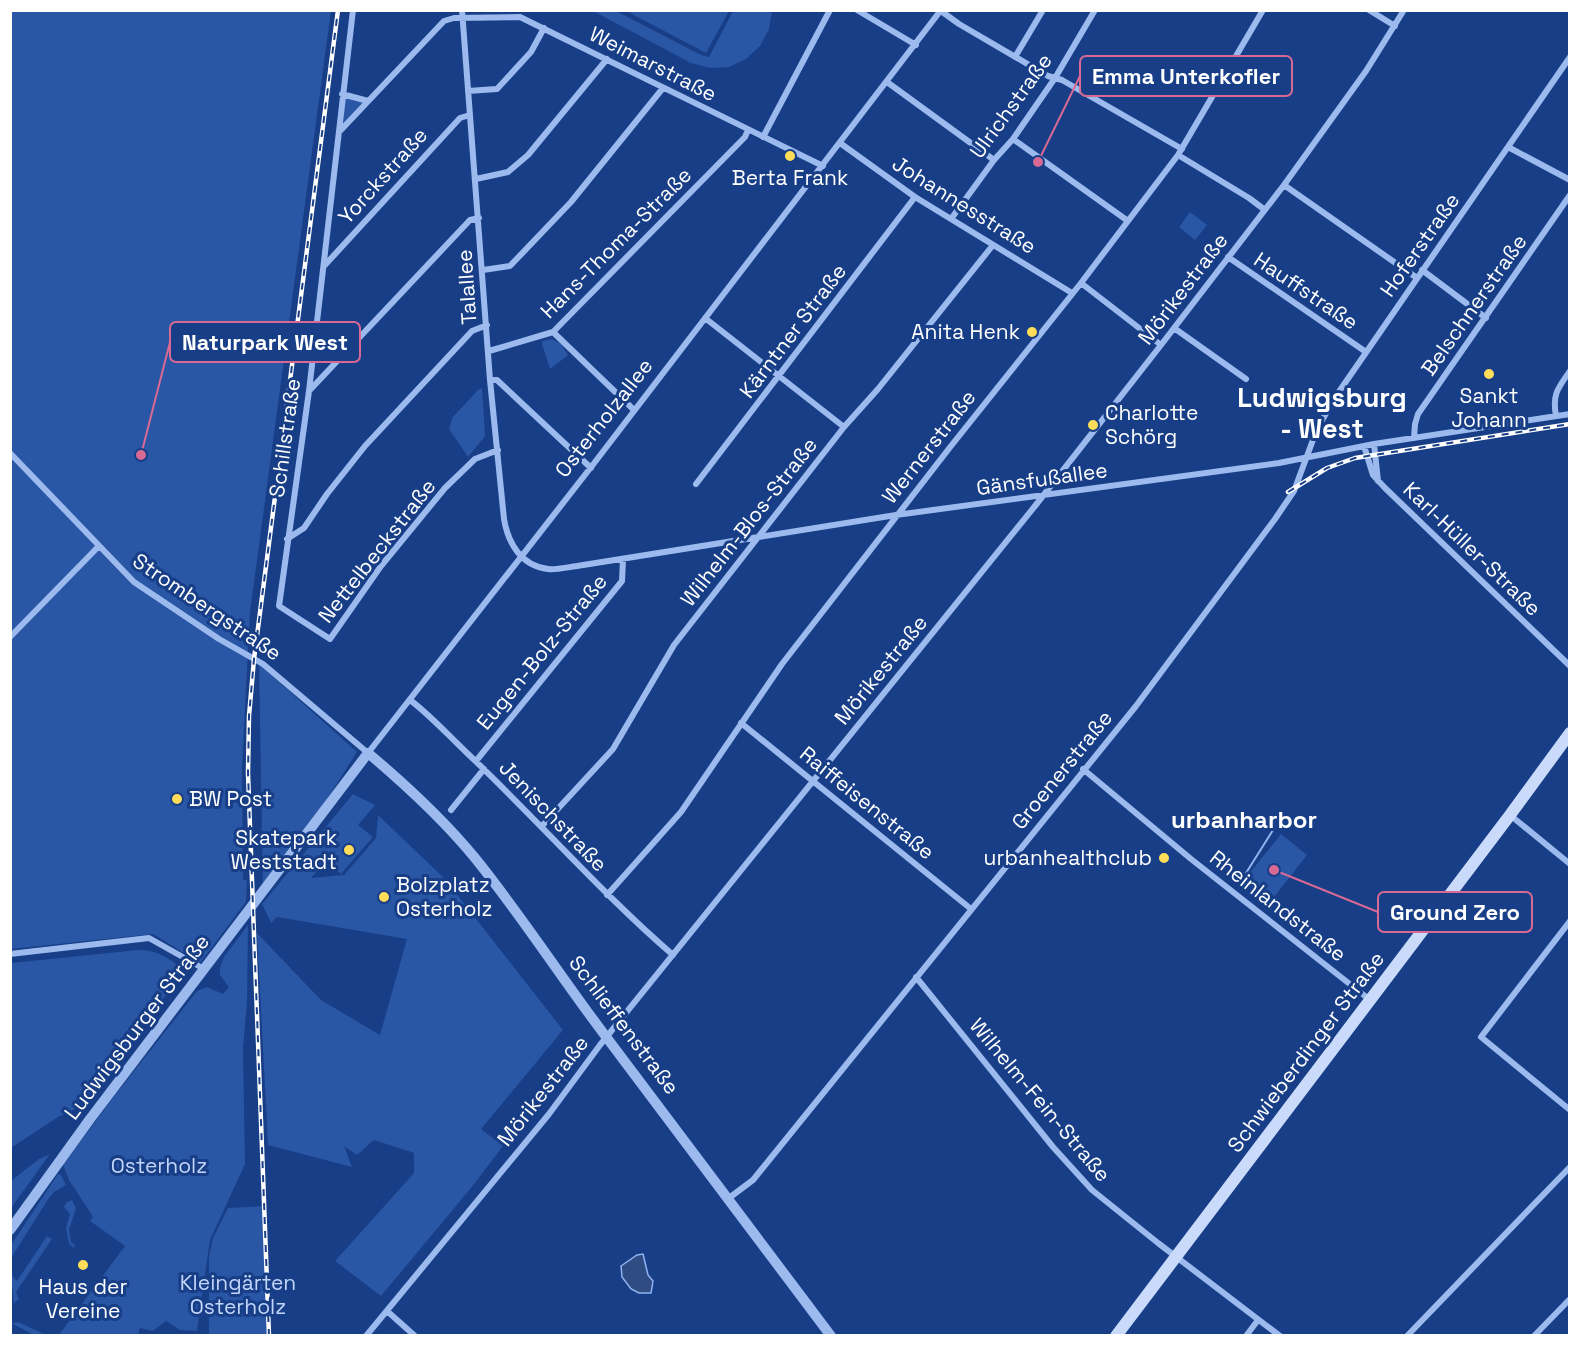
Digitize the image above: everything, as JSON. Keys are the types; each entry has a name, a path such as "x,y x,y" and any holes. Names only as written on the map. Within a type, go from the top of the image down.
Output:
{"main road":[{"name":"Schwieberdinger Straße","path":"1116,1335 1568,736"}],"street":[{"name":"Schillstraße","path":"279,606 309,391 353,10"},
{"path":"763,137 830,10"},
{"path":"858,10 915,45"},
{"path":"1015,57 1043,10"},
{"name":"Ulrichstraße","path":"951,219 994,159 1013,139 1054,78 1095,10"},
{"name":"Wernerstraße","path":"608,895 681,812 782,664 1081,283 1178,155 1263,10"},
{"path":"1369,10 1395,26"},
{"name":"Mörikestraße","path":"366,1335 549,1114 606,1037 1043,496 1284,185 1366,71 1404,10"},
{"path":"941,11 1048,76 1062,80 1182,149"},
{"name":"Osterholzallee","path":"295,848 591,468 941,11"},
{"path":"339,132 444,21 462,14"},
{"name":"Weimarstraße","path":"462,14 521,14 663,88 823,166"},
{"name":"Talallee","path":"462,14 490,380 506,530 512,546 521,556"},
{"path":"468,91 497,89 531,52 544,28"},
{"name":"Hoferstraße","path":"1306,458 1327,411 1569,57"},
{"path":"476,179 508,172 528,155 607,59"},
{"path":"887,82 994,159"},
{"path":"483,270 510,266 571,201 663,88"},
{"path":"342,94 368,101"},
{"name":"Yorckstraße","path":"324,266 460,118 470,115"},
{"name":"Hans-Thoma-Straße","path":"489,351 553,332 745,137 748,130"},
{"path":"1013,139 1128,220"},
{"name":"Johannesstraße","path":"840,143 915,197 1072,293"},
{"path":"1508,147 1569,180"},
{"path":"1178,155 1265,210"},
{"path":"1284,185 1417,278"},
{"name":"Belschnerstraße","path":"1414,438 1418,414 1569,195"},
{"name":"Kärntner Straße","path":"696,484 915,197"},
{"path":"309,391 470,220 479,218"},
{"name":"Wilhelm-Blos-Straße","path":"542,826 613,749 674,645 844,427 878,389 993,245"},
{"name":"Hauffstraße","path":"1227,257 1366,352"},
{"path":"1422,270 1486,318"},
{"path":"1081,283 1161,345"},
{"path":"705,318 844,427"},
{"path":"287,539 304,528 327,494 365,446 472,331 487,325"},
{"path":"1174,328 1246,378"},
{"path":"553,332 634,410"},
{"path":"1556,416 1554,403 1556,390 1569,371"},
{"path":"490,380 497,380 591,468"},
{"name":"Gänsfußallee","path":"521,556 535,566 549,569 623,559 758,536 1306,458 1374,444 1569,414"},
{"name":"Karl-Hüller-Straße","path":"1374,444 1378,481"},
{"name":"Karl-Hüller-Straße","path":"1364,446 1373,475 1378,481 1569,666"},
{"name":"Nettelbeckstraße","path":"279,606 330,639 381,566 445,488 474,459 498,450"},
{"name":"Strombergstraße","path":"10,453 134,582 219,639 263,664 368,753"},
{"name":"Groenerstraße","path":"729,1198 753,1180 1136,706 1275,519 1294,491 1306,458"},
{"path":"10,637 98,547"},
{"name":"Eugen-Bolz-Straße","path":"476,761 622,581 623,559"},
{"name":"Jenischstraße","path":"410,700 542,826 632,920 673,955"},
{"name":"Raiffeisenstraße","path":"741,723 971,909"},
{"name":"Schlieffenstraße","path":"368,753 442,822 475,858 606,1037 831,1335"},
{"path":"451,810 484,769"},
{"name":"Rheinlandstraße","path":"1083,769 1191,859 1370,1000"},
{"path":"1510,815 1569,864"},
{"name":"Ludwigsburger Straße","path":"10,1230 90,1119 205,970 295,848"},
{"path":"1569,921 1481,1036 1569,1110"},
{"path":"10,954 149,938 205,970"},
{"name":"Wilhelm-Fein-Straße","path":"916,977 1053,1148 1092,1190 1280,1335"},
{"path":"1407,1335 1569,1167"},
{"path":"1534,1335 1569,1299"},
{"path":"387,1311 415,1335"},
{"path":"1246,1335 1258,1320"}],"green space":[{"path":"10,11 331,11 250,612 242,767 243,880 247,880 246,902 200,963 153,934 11,949"},
{"path":"593,11 616,11 709,57 733,11 772,11 769,29 760,46 746,59 729,67 710,68 691,63"},
{"path":"626,11 729,11 706,53"},
{"path":"342,94 368,101 339,132"},
{"path":"1190,212 1207,225 1195,240 1179,227"},
{"path":"552,339 561,344 568,355 550,369 542,344 543,341"},
{"path":"482,388 485,436 468,457 449,429 452,418"},
{"path":"259,664 357,752 302,838 263,893"},
{"path":"353,794 375,805 358,825 373,837 341,874 326,861 311,878 344,875 376,838 378,815 444,878 563,1030 481,1129 503,1146 381,1296 335,1261 414,1173 414,1153 374,1140 357,1155 344,1146 352,1167 268,1145 257,933 321,1000 380,1035 407,939 277,917 271,923 262,904"},
{"path":"1281,834 1307,855 1267,906 1240,885"},
{"name":"Osterholz","path":"248,925 247,1003 243,1048 245,1164 210,1240 197,1331 180,1330 166,1321 153,1331 140,1328 138,1335 58,1336 125,1246 90,1221 93,1217 69,1180 63,1165 197,991 207,987 223,994 229,987 220,975 220,968 224,957"},
{"path":"138,950 155,952 175,963 179,967 180,974 175,983 103,1080 93,1077 87,1085 92,1094 84,1105 58,1117 11,1148 11,963"},
{"path":"50,1154 11,1208 11,1181 39,1159"},
{"path":"58,1174 61,1175 66,1185 49,1198 11,1258 11,1245"},
{"path":"72,1200 76,1208 69,1230 74,1248 69,1244 66,1228 70,1214 64,1207"},
{"name":"Kleingärten Osterholz","path":"264,1206 269,1335 209,1335 209,1256 213,1238 228,1208"},
{"path":"47,1236 52,1239 16,1292 19,1299 14,1303 11,1277 17,1281"},
{"path":"11,1322 18,1322 46,1335 34,1335"}],"shaded area":[{"path":"643,1254 648,1275 653,1281 651,1293 639,1293 631,1289 622,1277 621,1266 637,1255"}],"waterway":[{"path":"1241,881 1273,830"}],"railway":[{"path":"269,1336 248,773 249,716 254,659 338,10"},
{"path":"1288,492 1327,468 1355,458 1570,424"}],"place":[{"name":"Berta Frank","path":"790,156"},
{"name":"Emma Unterkofler","path":"1038,162"},
{"name":"Anita Henk","path":"1032,332"},
{"name":"Sankt Johann","path":"1489,374"},
{"name":"Charlotte Schörg","path":"1093,425"},
{"name":"Naturpark West","path":"141,455"},
{"name":"BW Post","path":"177,799"},
{"name":"Skatepark Weststadt","path":"349,850"},
{"name":"urbanhealthclub","path":"1164,858"},
{"name":"Ground Zero","path":"1274,870"},
{"name":"Bolzplatz Osterholz","path":"384,897"},
{"name":"Haus der Vereine","path":"83,1265"}],"district":[{"name":"Ludwigsburg - West","path":"1322,414"},
{"name":"urbanharbor","path":"1244,820"}]}
